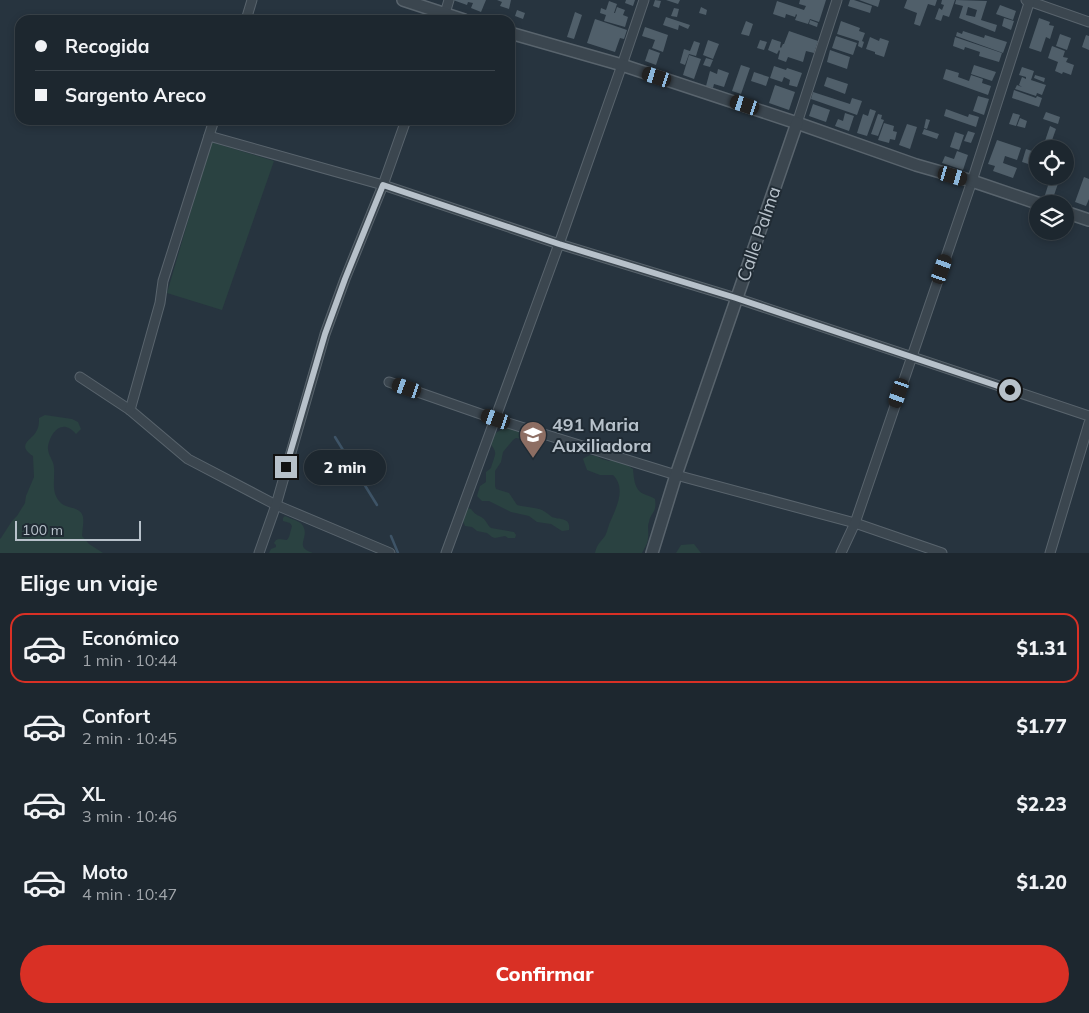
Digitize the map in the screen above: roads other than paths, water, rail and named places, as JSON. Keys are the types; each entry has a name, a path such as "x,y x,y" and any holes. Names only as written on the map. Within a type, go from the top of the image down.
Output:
{"street":[{"path":"248,15 252,0"},
{"path":"403,0 439,15"},
{"path":"445,15 450,0"},
{"path":"446,553 559,244 644,0"},
{"name":"Calle Palma","path":"652,553 676,475 742,285 837,0"},
{"path":"841,553 855,523 972,181 1028,0 1089,22"},
{"path":"515,34 622,65 797,122 916,165 1029,200"},
{"path":"130,410 160,303 163,281 212,125"},
{"path":"259,553 276,505 325,334 404,125"},
{"path":"209,136 383,185 559,244 736,298 1089,416"},
{"path":"1074,215 1089,220"},
{"path":"80,377 130,410 188,459 276,505 390,553"},
{"path":"389,382 496,419 676,475 855,523 942,553"},
{"path":"1050,553 1089,423"}],"waterway":[{"path":"335,437 377,505"},
{"path":"391,536 398,553"}],"place":[{"name":"491 Maria Auxiliadora","path":"533,459"}]}
